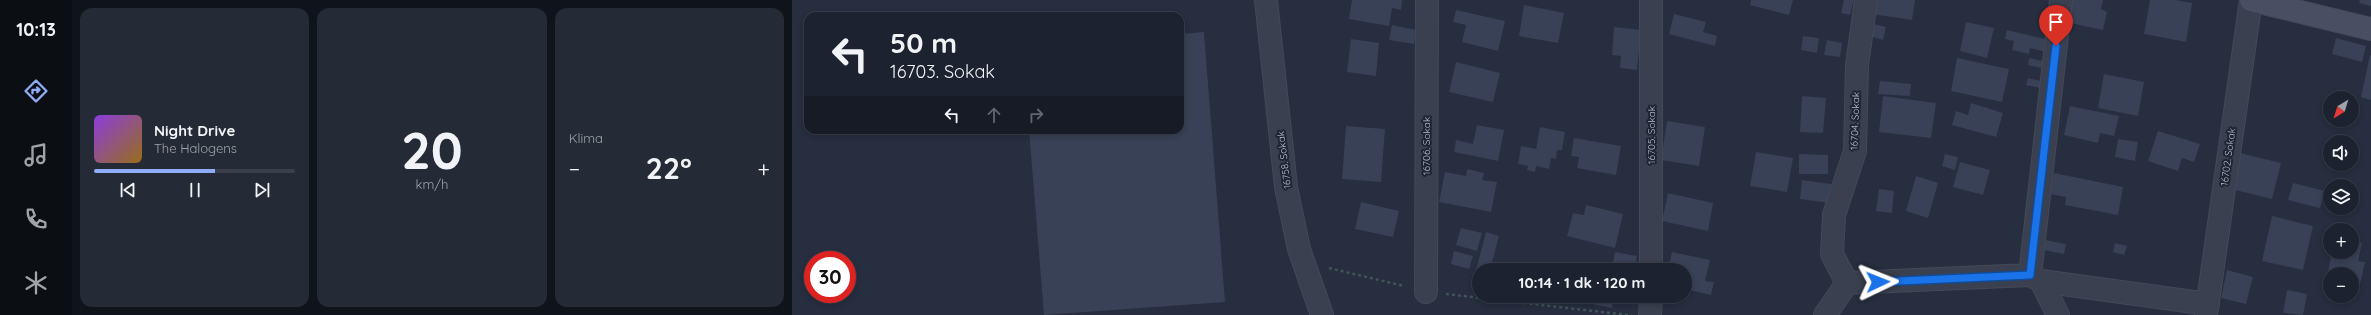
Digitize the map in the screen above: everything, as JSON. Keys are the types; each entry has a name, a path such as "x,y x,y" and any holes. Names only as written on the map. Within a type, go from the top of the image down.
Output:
{"main road":[{"path":"2251,0 2371,29"}],"street":[{"name":"16758. Sokak","path":"1266,0 1286,187 1303,262 1322,315"},
{"name":"16706. Sokak","path":"1426,292 1427,0"},
{"name":"16705. Sokak","path":"1651,263 1652,0"},
{"name":"16704. Sokak","path":"1847,283 1832,254 1834,216 1856,151 1857,65 1866,0"},
{"path":"2058,315 2036,278 2060,0"},
{"name":"16702. Sokak","path":"2207,310 2251,0"},
{"path":"1825,315 1847,283 2036,278 2207,310"},
{"path":"1650,303 1650,315"}],"path":[{"path":"1303,262 1426,292 1629,315"}],"building":[{"path":"1352,0 1402,0 1401,10 1392,8 1389,26 1349,19"},
{"path":"1751,0 1793,0 1789,15 1750,5"},
{"path":"1844,0 1854,0 1850,15 1841,13"},
{"path":"1873,0 1915,0 1912,20 1871,14"},
{"path":"2069,0 2103,0 2101,9 2107,12 2103,30 2065,22"},
{"path":"2150,0 2176,0 2192,3 2186,42 2144,34"},
{"path":"2360,0 2371,0 2371,6 2359,3"},
{"path":"1524,5 1564,13 1558,43 1519,36"},
{"path":"1456,10 1505,21 1498,51 1462,42 1466,25 1453,22"},
{"path":"1674,14 1706,22 1703,32 1717,36 1715,46 1669,34"},
{"path":"1966,22 1994,28 1987,58 1960,51"},
{"path":"1873,24 1886,27 1883,40 1870,36"},
{"path":"1392,25 1416,30 1414,44 1389,40"},
{"path":"1614,27 1641,30 1637,70 1620,68 1621,56 1612,55"},
{"path":"2007,30 2049,40 2046,52 2030,48 2029,54 2012,50 2014,41 2005,39"},
{"path":"1204,32 1225,302 1044,315 1029,134 1184,134 1184,34"},
{"path":"1803,36 1819,38 1817,53 1801,50"},
{"path":"2336,38 2366,46 2362,62 2332,54"},
{"path":"1351,39 1379,43 1376,76 1347,72"},
{"path":"1827,40 1842,43 1840,57 1824,55"},
{"path":"2371,55 2371,100 2361,97"},
{"path":"1957,58 2009,69 2002,102 1951,91"},
{"path":"2029,58 2043,61 2041,68 2028,65"},
{"path":"1456,62 1500,73 1493,102 1449,92"},
{"path":"2104,74 2144,82 2138,116 2098,108"},
{"path":"2028,78 2041,81 2040,88 2026,85"},
{"path":"1880,81 1911,84 1910,96 1878,94"},
{"path":"1802,96 1826,98 1823,133 1800,132"},
{"path":"1883,96 1936,103 1931,138 1879,132"},
{"path":"1971,103 2003,113 1996,137 1952,125 1956,111 1968,115"},
{"path":"2070,106 2119,116 2114,136 2100,133 2098,143 2064,135"},
{"path":"1667,121 1705,127 1699,166 1661,160"},
{"path":"1477,125 1504,130 1498,161 1454,152 1456,140 1473,144"},
{"path":"1346,126 1385,129 1381,182 1342,179"},
{"path":"1540,127 1565,132 1562,150 1557,150 1556,159 1551,158 1549,169 1536,166 1535,172 1527,170 1528,166 1518,164 1521,146 1536,149"},
{"path":"2158,131 2200,144 2194,162 2182,158 2178,171 2148,161"},
{"path":"1574,138 1621,146 1616,175 1577,168 1579,157 1571,156"},
{"path":"2118,139 2138,142 2135,161 2115,157"},
{"path":"1756,152 1793,158 1787,192 1750,186"},
{"path":"2240,153 2281,163 2272,199 2231,189"},
{"path":"1799,154 1828,155 1828,174 1799,174"},
{"path":"1945,154 1958,157 1955,170 1942,166"},
{"path":"1960,162 1990,170 1983,195 1953,187"},
{"path":"1467,169 1484,173 1482,180 1497,182 1491,212 1439,202 1445,172 1466,176"},
{"path":"2054,173 2123,187 2118,215 2065,205 2066,197 2050,194"},
{"path":"1916,176 1938,183 1928,218 1906,211"},
{"path":"1802,180 1831,184 1829,203 1800,199"},
{"path":"2293,183 2323,190 2323,198 2320,208 2288,200"},
{"path":"1879,189 1894,191 1892,213 1876,211"},
{"path":"1668,193 1713,203 1708,231 1662,221"},
{"path":"1361,202 1399,211 1393,237 1355,229"},
{"path":"1586,205 1623,214 1615,248 1567,236 1573,213 1584,215"},
{"path":"2272,216 2313,226 2303,270 2262,261"},
{"path":"1461,228 1482,233 1477,251 1456,245"},
{"path":"1486,232 1499,236 1492,263 1478,263"},
{"path":"2045,240 2066,244 2064,254 2043,250"},
{"path":"2359,242 2362,243 2359,256"},
{"path":"2115,243 2127,246 2124,255 2113,252"},
{"path":"1454,251 1473,256 1469,269 1451,264"},
{"path":"1615,252 1637,256 1636,263 1613,262"},
{"path":"1672,252 1710,260 1705,281 1714,282 1711,295 1692,291 1692,263 1670,263"},
{"path":"2331,259 2358,259 2358,261 2365,262 2360,284 2359,267 2329,267"},
{"path":"2227,270 2253,277 2246,304 2221,298"},
{"path":"2287,290 2307,294 2303,315 2283,313"},
{"path":"1588,303 1613,303 1612,308"}],"route":[{"path":"1878,282 2030,275 2056,46"}]}
